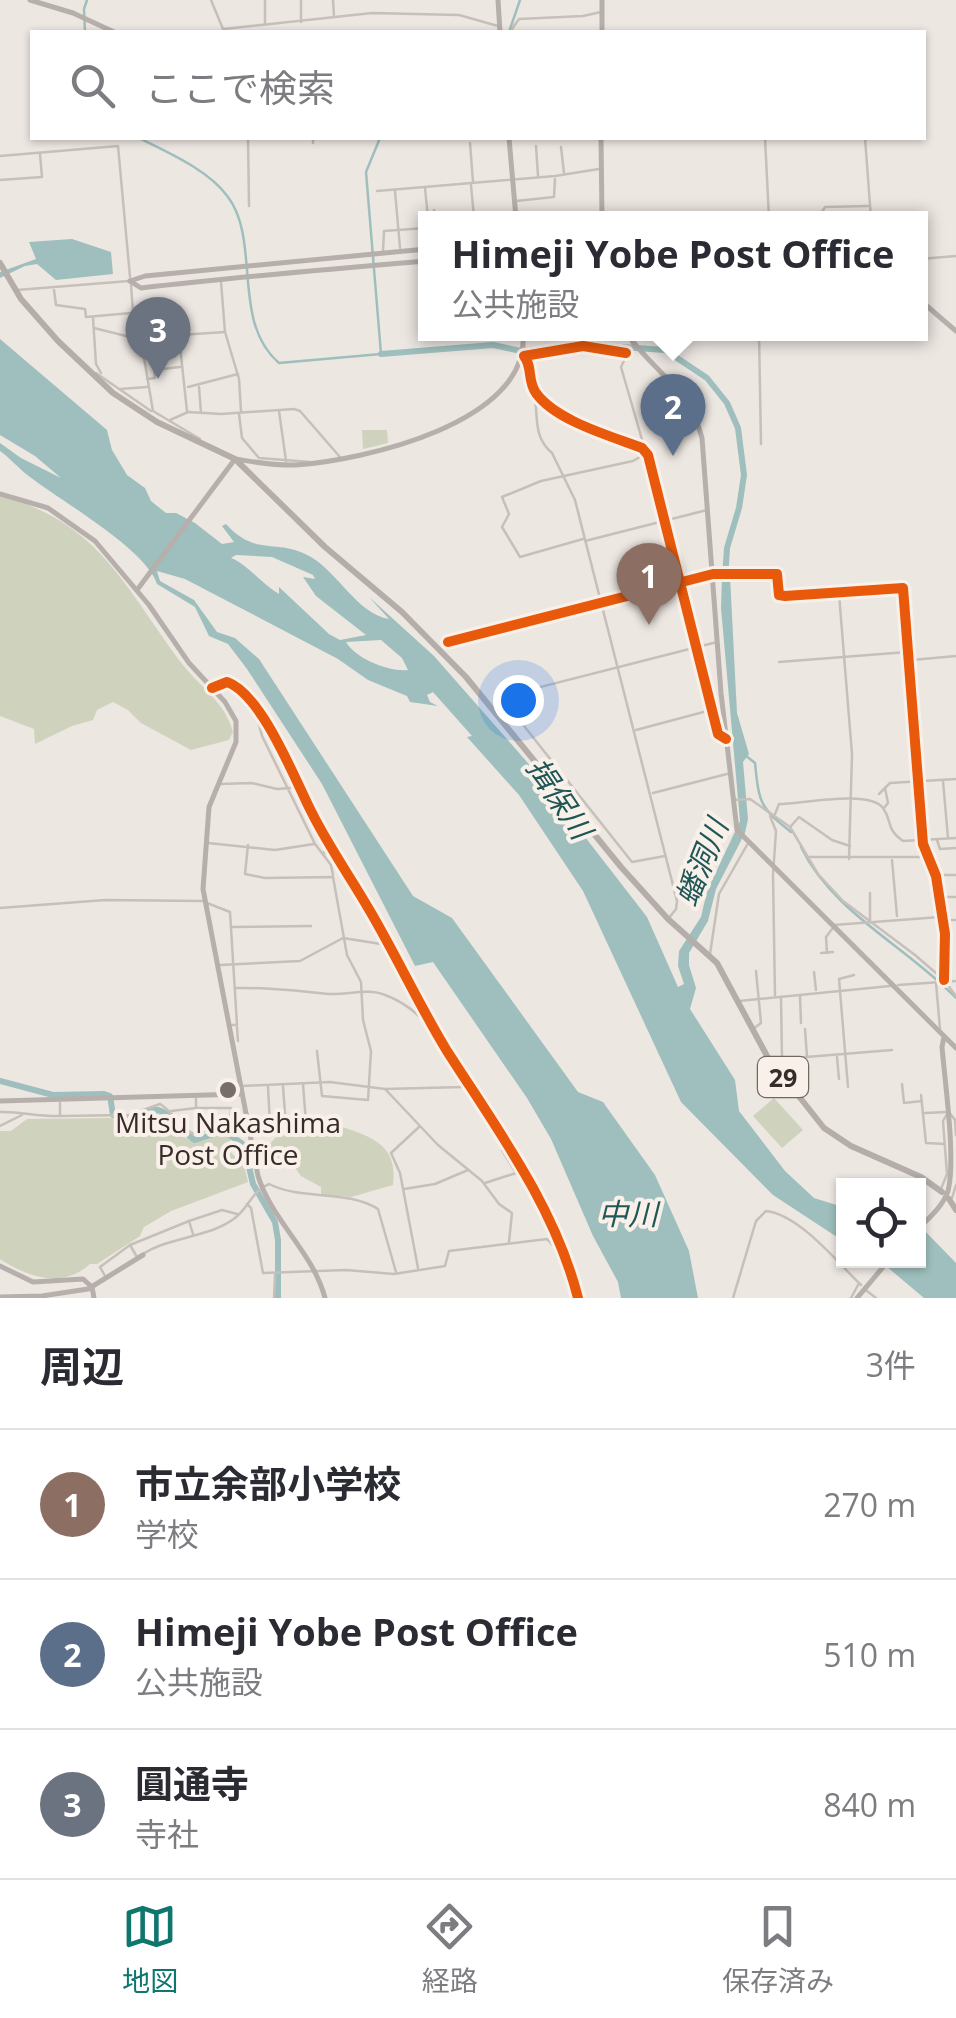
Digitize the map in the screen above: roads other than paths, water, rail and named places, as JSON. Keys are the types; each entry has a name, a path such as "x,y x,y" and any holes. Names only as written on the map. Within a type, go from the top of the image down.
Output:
{"main road":[{"name":"29","path":"0,262 15,290 84,366 137,410 234,461 325,547 402,612 466,677 620,867 668,919 710,954 778,1070 824,1128 921,1176 941,1191"}],"street":[{"path":"30,0 110,30"},
{"path":"210,0 223,29 372,14 459,15 500,29 498,0"},
{"path":"264,0 264,30"},
{"path":"301,0 301,22"},
{"path":"333,0 334,18"},
{"path":"602,0 602,30"},
{"path":"511,30 519,19 583,16 602,11"},
{"path":"248,140 249,206"},
{"path":"510,140 516,211"},
{"path":"601,140 602,211"},
{"path":"765,140 769,211"},
{"path":"864,140 870,211"},
{"path":"470,143 474,211"},
{"path":"0,156 118,146 132,313 152,411"},
{"path":"536,146 538,177"},
{"path":"561,147 564,175"},
{"path":"0,180 42,176 40,152"},
{"path":"378,190 601,169"},
{"path":"515,201 554,197 555,176"},
{"path":"425,187 427,211"},
{"path":"395,189 400,252"},
{"path":"824,211 825,207 870,206"},
{"path":"384,253 382,234 418,229"},
{"path":"15,290 418,250"},
{"path":"928,258 956,256"},
{"path":"130,281 141,288 418,261"},
{"path":"247,268 248,278"},
{"path":"222,270 225,332 238,374 242,438 259,458 310,463"},
{"path":"54,288 56,305 84,309 86,317 132,313"},
{"path":"928,307 956,331"},
{"path":"93,316 96,364 103,377"},
{"path":"94,328 138,338 225,332"},
{"path":"178,336 188,412"},
{"path":"523,341 537,432 575,500 667,856 676,901 676,909 668,919"},
{"path":"568,341 568,345"},
{"path":"633,341 621,367 666,520 719,736 726,738"},
{"path":"638,341 691,409 703,444 735,822 746,841 956,1048"},
{"path":"759,341 762,444"},
{"path":"138,588 234,461 310,463 429,437 449,428 498,392 524,353 568,345 626,354"},
{"path":"84,366 208,445"},
{"path":"147,379 155,378 154,370 181,366"},
{"path":"186,387 238,374"},
{"path":"198,385 201,414"},
{"path":"119,389 148,388"},
{"path":"533,390 574,422 646,452"},
{"path":"279,410 286,461"},
{"path":"170,420 188,412 300,411 340,457"},
{"path":"646,452 633,461 540,481 502,497 509,514 502,527 520,557 709,509"},
{"path":"0,494 64,516 105,552 138,588 189,664 232,712 238,728 236,742 209,807 205,902 238,1041"},
{"path":"448,642 713,574 777,574 779,594 785,596 903,588 923,840 936,876 944,980"},
{"path":"838,592 852,754 849,858"},
{"path":"667,856 632,862 501,697 718,642"},
{"path":"779,662 910,652"},
{"path":"911,660 956,656"},
{"path":"212,688 231,683 244,693 256,711 339,862 370,910 408,986"},
{"path":"635,730 712,710"},
{"path":"256,711 262,736 315,844 331,865 346,955 359,976 363,1020 371,1051 368,1100 322,1096 317,1051"},
{"path":"651,794 730,773"},
{"path":"879,794 885,786 956,779"},
{"path":"943,780 948,838"},
{"path":"218,783 290,788"},
{"path":"884,808 888,802 885,786"},
{"path":"732,800 750,799 790,827 836,895 944,980 956,996"},
{"path":"778,1070 782,1060 773,875 776,830 770,818 779,804 850,799 879,804 893,834 904,840 956,838"},
{"path":"790,827 799,817 832,840 850,846"},
{"path":"937,838 940,849 956,848"},
{"path":"710,954 719,894 746,841"},
{"path":"206,842 274,850 315,844"},
{"path":"248,845 245,874 265,878 333,876"},
{"path":"320,850 339,862"},
{"path":"808,858 928,857"},
{"path":"891,858 898,918"},
{"path":"936,876 956,875"},
{"path":"867,921 870,893"},
{"path":"939,897 956,897"},
{"path":"0,908 105,900 205,902 228,910 234,964 233,1025 260,1188 314,1271 324,1298"},
{"path":"831,926 898,918 956,920"},
{"path":"231,927 311,926"},
{"path":"821,954 830,952 826,937 831,926"},
{"path":"218,965 300,960 345,938 382,944 532,1187 567,1260 578,1298"},
{"path":"752,1030 761,1023 756,971"},
{"path":"814,972 816,992"},
{"path":"848,1087 840,977 854,976"},
{"path":"926,1221 949,1190 952,1174 936,981"},
{"path":"738,1001 956,981"},
{"path":"235,988 266,987 291,993 378,993 411,1006 432,1026"},
{"path":"800,994 801,1024"},
{"path":"805,1029 807,1057"},
{"path":"782,1060 892,1050"},
{"path":"836,1056 836,1079 847,1078"},
{"path":"0,1101 196,1096 321,1082 385,1089 463,1087"},
{"path":"268,1085 270,1126 296,1129 306,1122 303,1083"},
{"path":"284,1084 286,1129"},
{"path":"902,1084 904,1104 922,1101"},
{"path":"385,1089 512,1213 508,1244"},
{"path":"922,1095 926,1143 945,1144"},
{"path":"196,1096 196,1108"},
{"path":"60,1099 60,1116"},
{"path":"0,1112 60,1116 129,1114 154,1104 170,1111 194,1134 232,1125 231,1108 170,1111"},
{"path":"923,1113 948,1112"},
{"path":"948,1112 955,1120 956,1134"},
{"path":"941,1191 946,1174 943,1121 948,1112"},
{"path":"0,1126 23,1114"},
{"path":"418,1269 391,1152 420,1126"},
{"path":"502,1150 516,1173 532,1187"},
{"path":"885,1160 904,1174"},
{"path":"402,1189 435,1184 468,1170"},
{"path":"484,1184 516,1173"},
{"path":"1,1297 42,1296 92,1287 163,1242 225,1224 238,1215 252,1195 269,1184 296,1195 372,1205 378,1210 396,1273"},
{"path":"953,1205 956,1185"},
{"path":"247,1204 252,1208 259,1268 263,1272 396,1273 444,1266 449,1252 549,1240 567,1260"},
{"path":"107,1278 100,1267 130,1245 222,1210 238,1215"},
{"path":"732,1298 756,1220 766,1211 784,1217 814,1237 860,1284 854,1298"},
{"path":"189,1221 193,1234"},
{"path":"130,1245 140,1256"},
{"path":"0,1266 33,1282 83,1279 92,1287 94,1298"},
{"path":"854,1298 881,1268"},
{"path":"274,1298 278,1272"},
{"path":"865,1298 868,1292 876,1298"}],"water":[{"path":"72,239 111,252 113,274 56,280 37,264 0,278 0,272 36,259 29,242"},
{"name":"中川","path":"0,339 107,430 112,450 127,475 145,488 151,501 166,513 176,513 195,523 222,544 234,542 222,526 226,524 247,541 311,557 368,609 389,619 369,597 434,656 527,762 647,917 678,987 684,984 678,966 679,951 701,917 707,891 740,821 721,608 722,576 730,576 737,713 749,754 743,762 748,819 745,833 716,889 708,921 689,953 696,988 690,1009 735,1080 739,1111 785,1171 814,1198 836,1205 836,1236 773,1195 681,1102 583,891 519,795 433,692 427,695 438,706 410,702 407,696 368,680 338,659 185,579 157,571 160,581 194,600 217,632 235,638 259,659 413,896 452,918 578,1092 603,1102 655,1175 689,1251 698,1298 621,1298 618,1282 593,1236 551,1139 527,1098 433,962 415,966 322,784 247,669 228,644 209,636 195,607 157,584 137,556 30,477 0,451 0,443 61,478 35,456 0,435","holes":["272,557 313,575 315,579 303,577 316,596 366,635 340,640 329,634 279,587 279,594 231,558","381,640 402,658 408,670 374,663 346,642"]},
{"path":"926,1232 956,1263 956,1298 924,1298 888,1268 926,1268"}],"waterway":[{"path":"85,30 87,0"},
{"path":"510,30 520,0"},
{"path":"143,140 199,170 228,197 243,236 255,326 264,346 279,363 381,354 366,172 379,140"},
{"name":"蟠洞川","path":"381,354 493,345 521,351 577,344 665,350 707,378 727,403 738,428 744,475 727,548 725,578"},
{"path":"745,755 755,763 763,804 791,832"},
{"path":"801,847 815,870 851,910 956,998"},
{"path":"0,1081 53,1095 104,1094 110,1096 113,1115 120,1118 158,1110 195,1140 224,1131 244,1145 253,1184 275,1222 278,1298"}],"place":[{"name":"圓通寺","path":"158,379"},
{"name":"Himeji Yobe Post Office","path":"673,456"},
{"name":"市立余部小学校","path":"649,625"},
{"name":"Mitsu Nakashima Post Office","path":"228,1090"}],"water label":[{"name":"揖保川","path":"560,798"}]}
